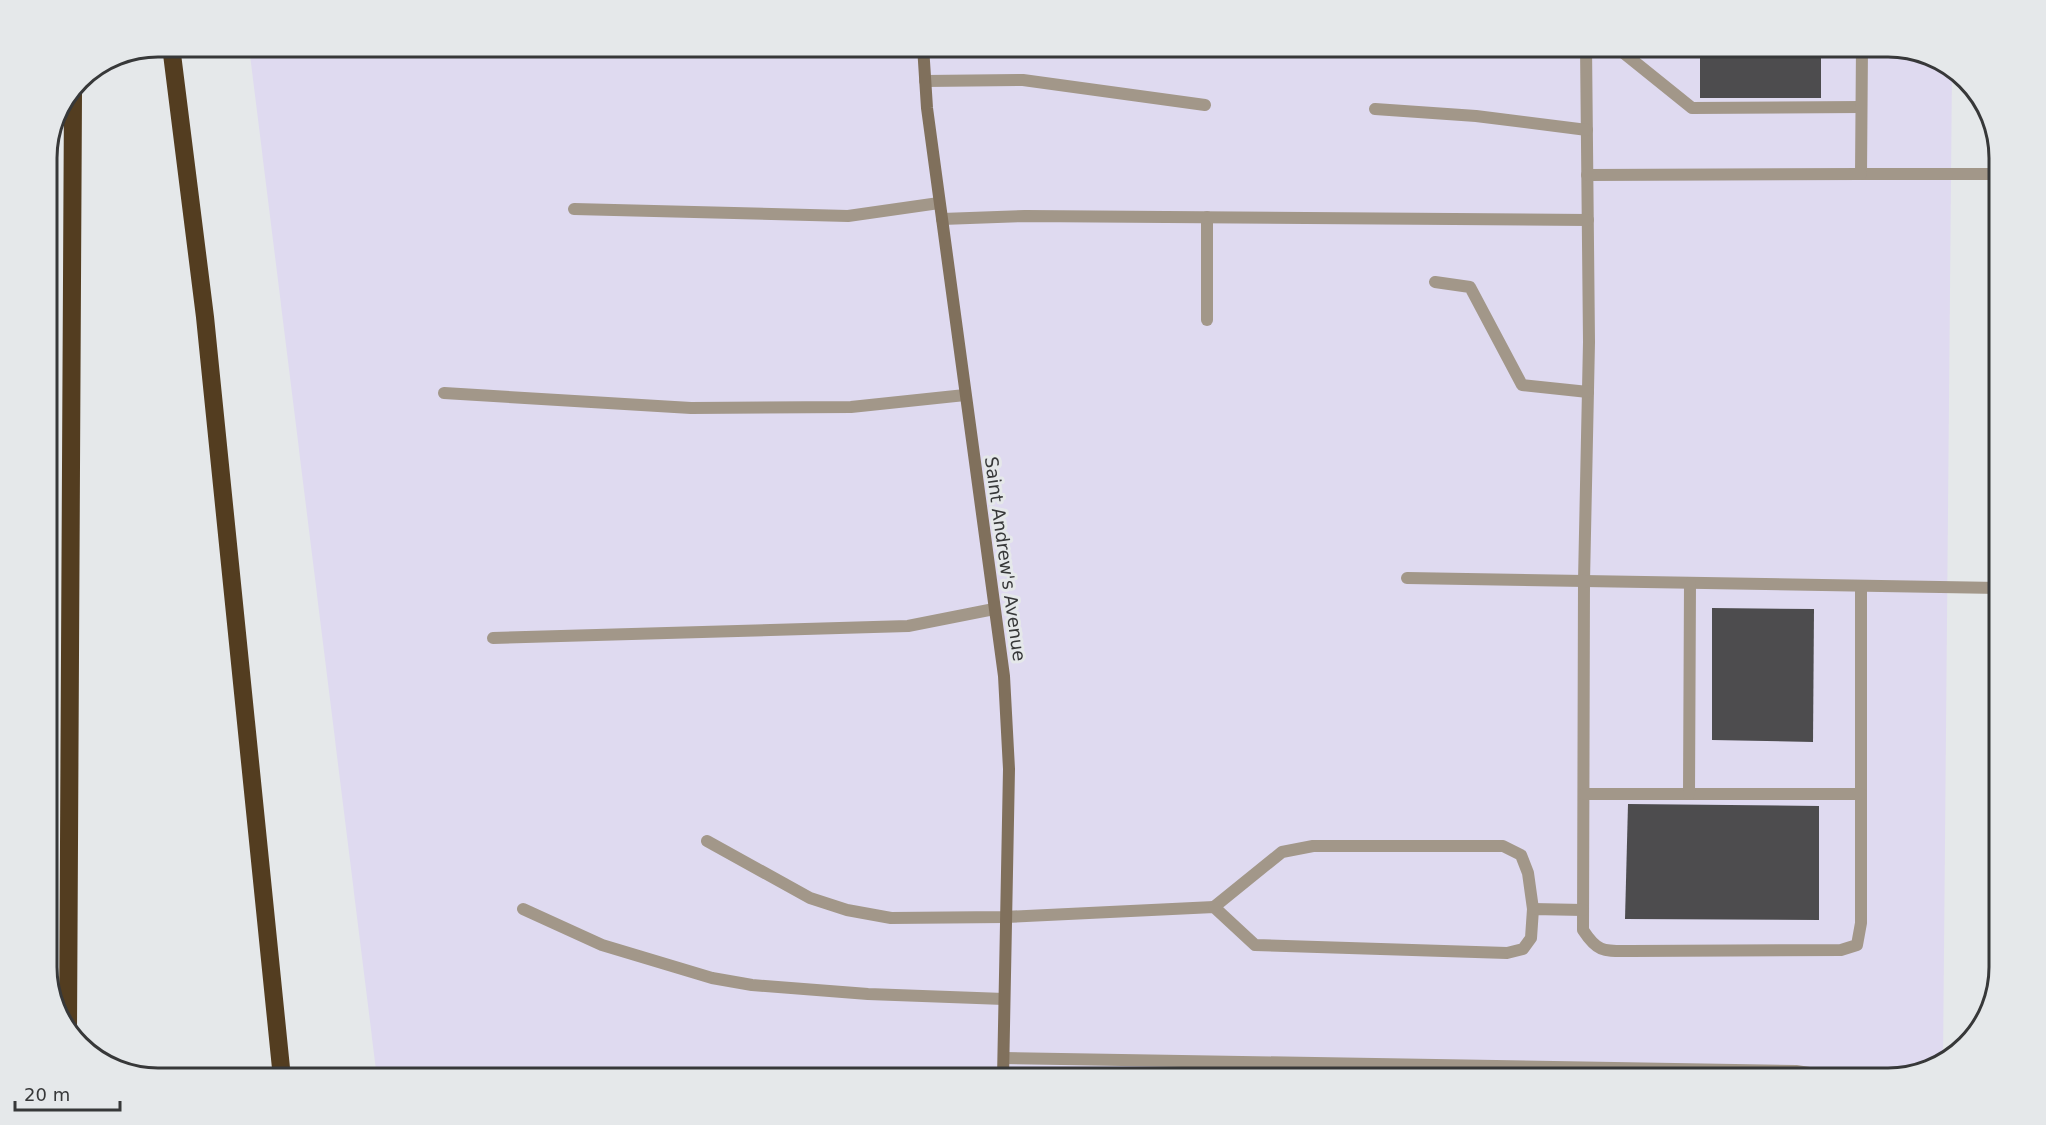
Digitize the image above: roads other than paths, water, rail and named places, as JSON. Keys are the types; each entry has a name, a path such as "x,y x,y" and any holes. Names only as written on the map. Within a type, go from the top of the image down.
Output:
{"highway":[{"path":"172,57 205,317 281,1068"},
{"path":"68,1014 73,104"}],"street":[{"name":"Saint Andrew's Avenue","path":"924,57 939,202 1004,676 1009,769 1004,1068"}],"lane":[{"path":"1586,57 1588,392 1584,581 1583,930 1593,945 1603,951 1841,950 1857,945 1862,923 1862,586"},
{"path":"1629,57 1692,108 1862,107"},
{"path":"1861,174 1862,57"},
{"path":"925,81 1023,80 1205,105"},
{"path":"1375,108 1476,116 1587,130"},
{"path":"1587,175 1989,174"},
{"path":"574,209 848,216 939,202"},
{"path":"942,219 1025,216 1588,220"},
{"path":"1207,217 1207,320"},
{"path":"1435,282 1470,287 1522,385 1588,392"},
{"path":"444,393 691,408 851,407 965,395"},
{"path":"1407,578 1989,588"},
{"path":"1689,794 1690,583"},
{"path":"493,638 908,626 994,609"},
{"path":"1584,794 1862,794"},
{"path":"707,841 810,898 847,910 891,918 1005,917 1214,908 1282,852 1312,846 1503,846 1521,855 1528,873 1533,909 1531,938 1523,949 1508,952 1255,945 1214,908"},
{"path":"524,909 602,945 712,978 752,985 868,994 1004,999"},
{"path":"1533,909 1583,910"},
{"path":"1004,1058 1430,1068"}]}
